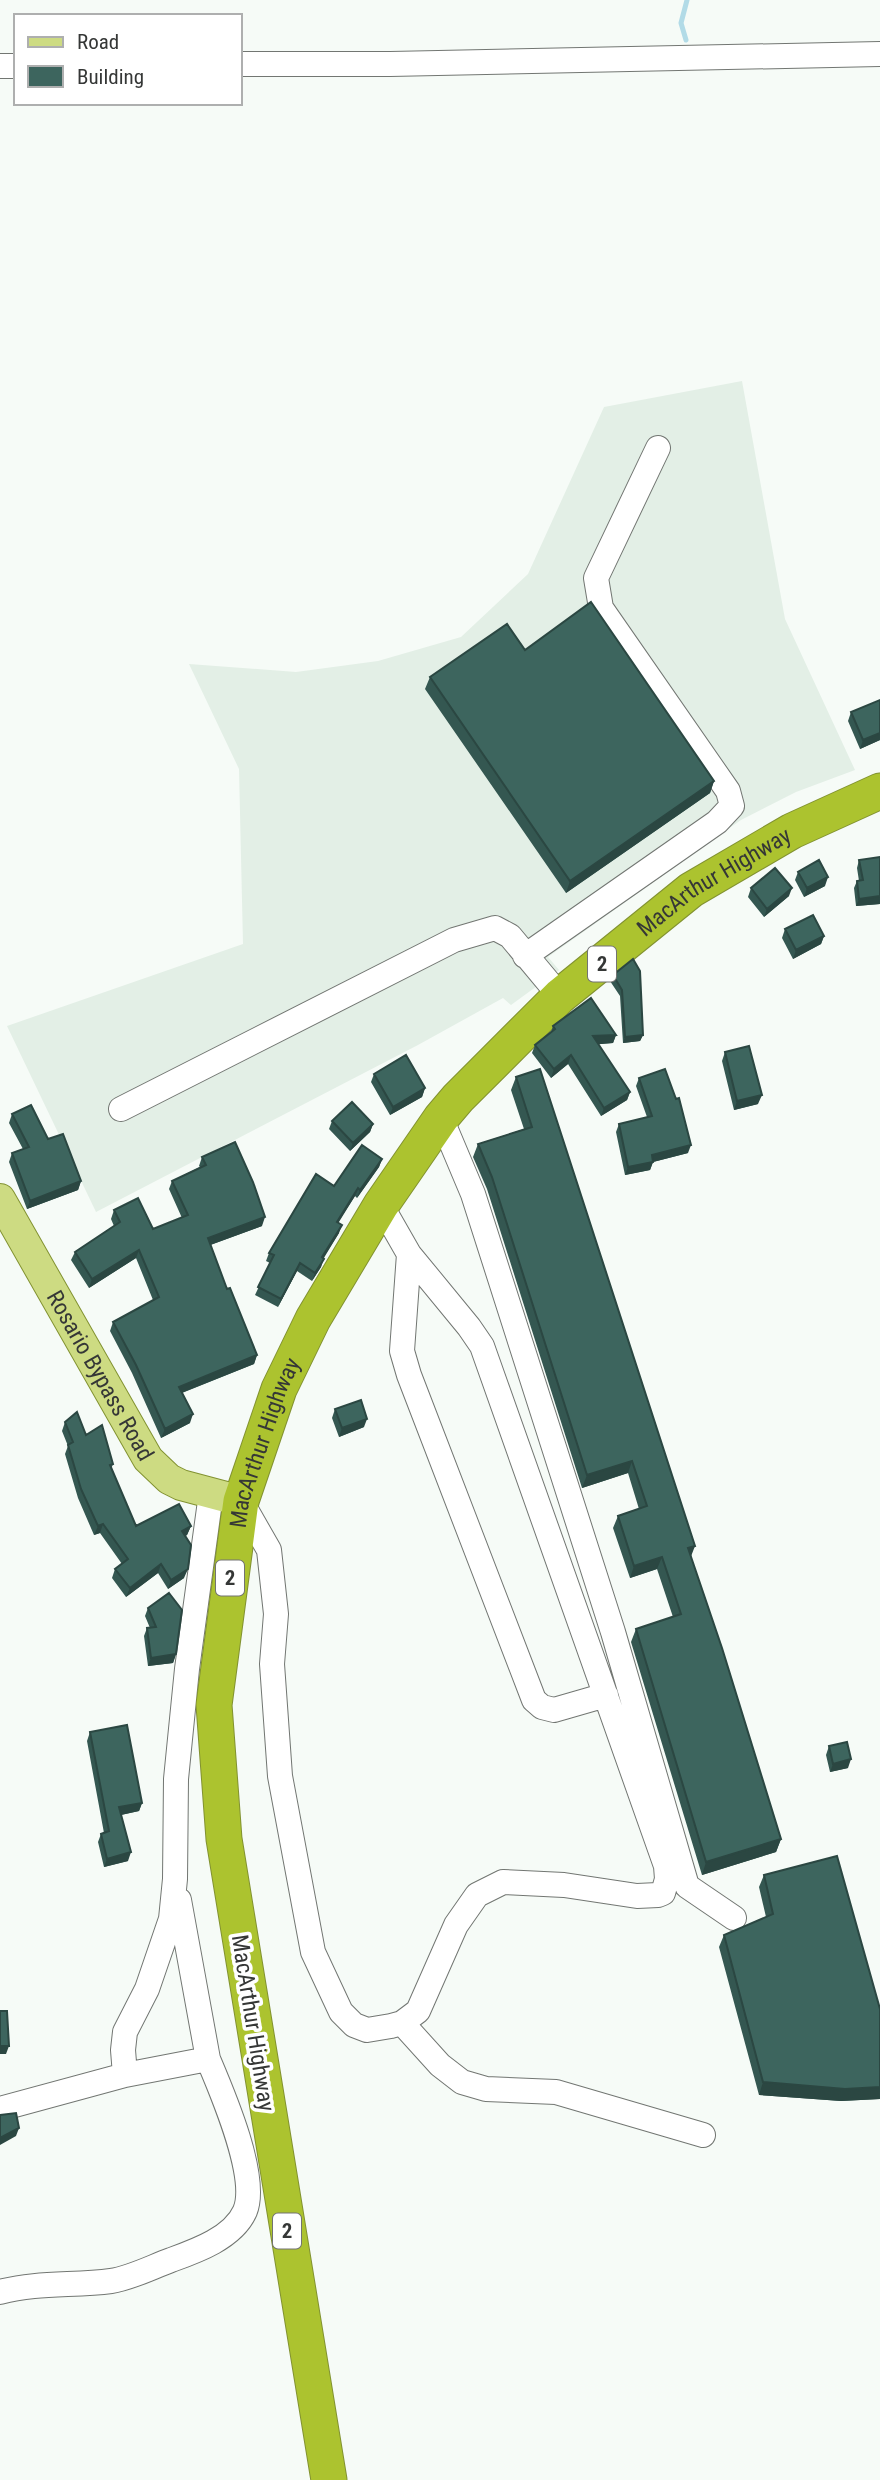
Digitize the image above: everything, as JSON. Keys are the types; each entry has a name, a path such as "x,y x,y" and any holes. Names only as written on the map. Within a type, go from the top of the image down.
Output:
{"highway":[{"name":"MacArthur Highway","path":"329,2480 224,1839 214,1704 226,1497 313,1319 381,1205 441,1118 560,996 691,890 792,831 880,791"}],"main road":[{"name":"Rosario Bypass Road","path":"1,1205 148,1459 169,1479 181,1485 226,1497"}],"street":[{"path":"242,64 390,64 880,54"},
{"path":"525,956 717,822 732,806 728,791 601,608 596,578 659,448"},
{"path":"121,1109 454,940 495,928 510,936 560,996"},
{"path":"441,1118 472,1194 609,1618 687,1886 734,1918"},
{"path":"226,1497 269,1550 276,1614 272,1664 280,1776 313,1952 341,2012 354,2025 367,2030 402,2023 418,2011 456,1925 477,1895 503,1882 564,1885 637,1896 663,1893 667,1879 666,1866 482,1346 409,1254 381,1205"},
{"path":"409,1254 402,1351 534,1700 542,1707 554,1710 606,1695"},
{"path":"125,2075 124,2032 147,1989 171,1919 175,1879 176,1779 187,1670 226,1497"},
{"path":"0,2292 36,2285 113,2281 187,2255 227,2234 244,2212 249,2193 238,2138 208,2059 175,1879"},
{"path":"402,2023 440,2066 462,2082 486,2089 556,2092 703,2135"},
{"path":"0,2109 125,2075 208,2059"}],"shaded area":[{"path":"742,381 785,619 855,770 796,792 741,820 548,957 559,970 511,1005 503,998 96,1212 7,1026 243,944 239,769 189,664 296,672 378,661 461,637 528,574 604,407"}],"building":[{"path":"591,602 714,781 570,881 430,677 507,624 525,650"},
{"path":"880,700 880,733 863,740 851,712"},
{"path":"880,857 880,896 859,899 857,881 863,880 859,860"},
{"path":"819,860 828,877 807,888 798,872"},
{"path":"775,868 792,888 767,909 751,888"},
{"path":"813,915 824,936 796,950 785,929"},
{"path":"633,959 640,971 643,1035 625,1037 622,990 613,975"},
{"path":"591,998 616,1035 593,1036 630,1092 604,1108 571,1055 554,1069 535,1045 555,1029 553,1026"},
{"path":"749,1046 762,1095 737,1101 725,1052"},
{"path":"406,1055 425,1088 393,1107 374,1074"},
{"path":"540,1069 695,1546 688,1548 781,1839 706,1862 636,1629 681,1614 662,1557 634,1566 618,1516 647,1506 632,1461 587,1475 492,1177 478,1144 532,1127 516,1077"},
{"path":"665,1069 676,1099 679,1098 691,1145 652,1155 653,1162 628,1167 619,1124 652,1116 639,1078"},
{"path":"352,1102 373,1124 353,1143 332,1121"},
{"path":"31,1105 48,1139 63,1134 81,1181 30,1201 12,1153 29,1147 12,1114"},
{"path":"235,1142 265,1217 208,1238 227,1289 230,1288 257,1355 179,1387 193,1414 165,1429 113,1322 159,1297 139,1250 92,1279 75,1252 120,1222 114,1210 138,1198 153,1229 188,1215 172,1181 206,1165 202,1157"},
{"path":"362,1145 382,1159 360,1190 358,1188 337,1222 342,1225 315,1273 300,1263 281,1299 258,1287 274,1255 269,1253 316,1174 334,1186"},
{"path":"361,1400 367,1419 342,1428 335,1409"},
{"path":"77,1412 86,1435 102,1425 113,1464 110,1465 136,1526 179,1504 191,1526 182,1531 191,1545 188,1569 171,1580 161,1564 130,1588 115,1569 128,1559 103,1524 98,1526 81,1489 68,1445 73,1442 65,1422"},
{"path":"169,1593 182,1610 176,1654 151,1658 147,1628 156,1627 148,1608"},
{"path":"127,1725 142,1803 119,1807 131,1852 107,1859 101,1834 109,1831 90,1732"},
{"path":"847,1742 851,1759 833,1764 829,1746"},
{"path":"837,1856 880,2009 880,2087 845,2089 763,2082 724,1935 773,1914 764,1875"},
{"path":"0,2011 7,2011 9,2046 0,2046"},
{"path":"16,2113 19,2128 0,2138 0,2115"}],"waterway":[{"path":"686,40 681,23 687,0"}]}
